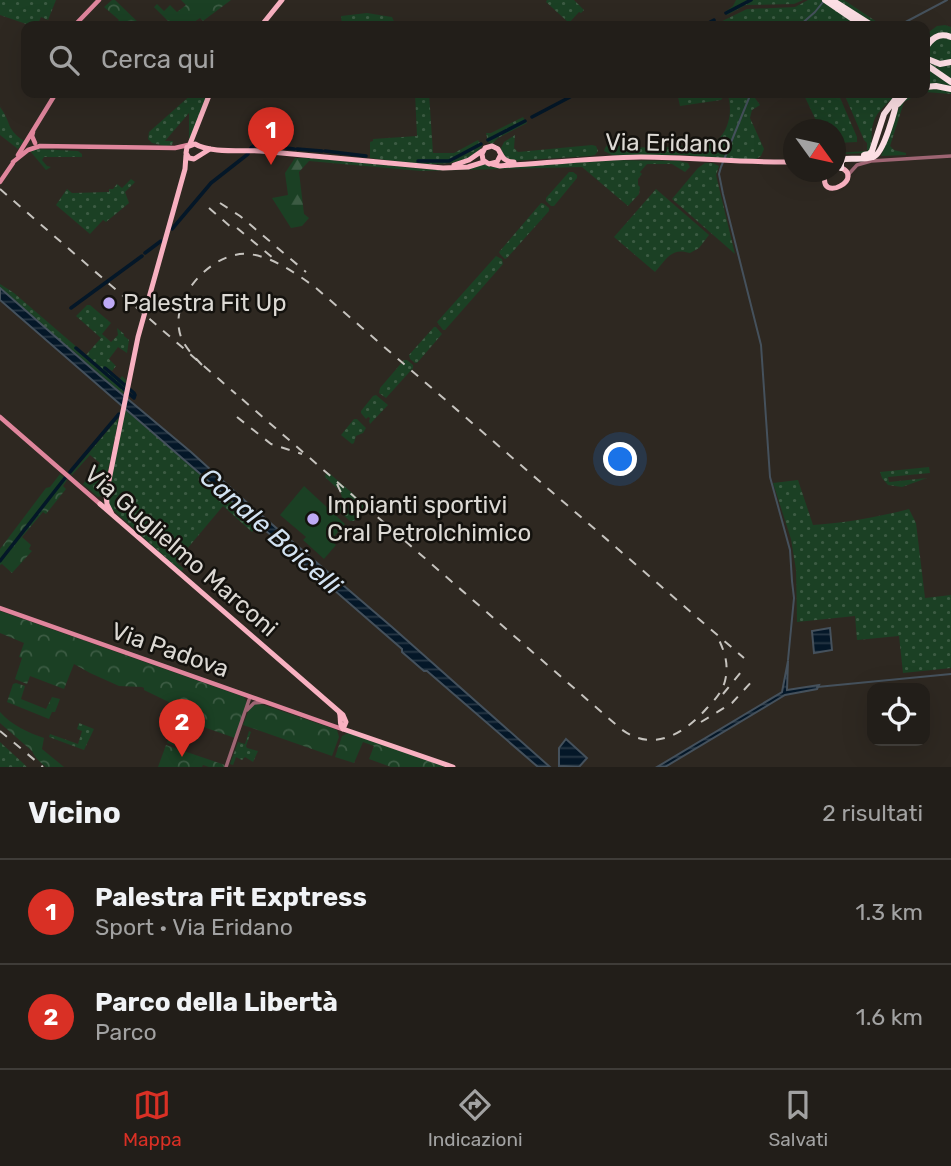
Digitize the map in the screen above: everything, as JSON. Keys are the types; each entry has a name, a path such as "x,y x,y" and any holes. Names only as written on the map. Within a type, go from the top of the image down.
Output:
{"highway":[{"path":"826,0 858,21"},
{"path":"832,0 866,21"},
{"path":"930,43 935,37 951,37"},
{"path":"930,62 951,62"},
{"path":"930,64 951,79"},
{"path":"930,87 951,89"},
{"path":"846,157 870,153 882,117 896,98"},
{"path":"846,159 873,158 878,154 896,98"}],"main road":[{"path":"79,21 99,0"},
{"path":"265,21 282,0"},
{"path":"0,182 53,98"},
{"path":"200,150 197,131 208,98"},
{"path":"27,142 30,146 36,145 33,131"},
{"path":"103,500 108,488 143,314 185,169 186,149 197,131"},
{"name":"Via Eridano","path":"13,162 36,145 175,148 189,145 200,150 260,151 430,167 465,167 484,162 500,166 635,158 783,162"},
{"name":"Via Eridano","path":"430,167 460,163 471,159 489,146 495,147 500,156 510,162 541,162"},
{"name":"Via Eridano","path":"175,148 194,159 200,150"},
{"path":"483,150 484,162"},
{"path":"492,164 497,162 500,156"},
{"path":"185,169 194,159"},
{"path":"827,182 835,188 844,182"},
{"name":"Via Guglielmo Marconi","path":"0,417 92,497 103,500 112,514 342,717"},
{"name":"Via Padova","path":"0,608 453,767"},
{"path":"328,724 336,723 342,717"},
{"path":"342,717 340,725 343,729"},
{"name":"Via Padova","path":"342,717 350,729 360,735"}],"street":[{"path":"846,178 858,164 871,161 951,156"},
{"path":"846,170 852,170"},
{"path":"250,697 250,707"},
{"path":"226,767 250,697"},
{"path":"244,715 256,703 264,702"}],"green space":[{"path":"0,0 56,0 48,20 41,17 39,21 21,22 0,15"},
{"path":"115,0 137,21 118,21 104,7"},
{"path":"181,0 231,0 203,21 200,18 196,21 168,21 154,7 157,4 164,11 170,5 177,12 186,5"},
{"path":"574,0 584,10 571,21 567,21 546,2"},
{"path":"736,0 803,0 794,4 746,5 727,15 725,12"},
{"path":"808,0 844,0 876,21 722,21 747,9 795,7"},
{"path":"367,13 392,17 394,21 342,21 341,16"},
{"path":"937,26 951,27 951,94 930,92 930,31"},
{"path":"187,98 206,98 189,141 189,113 165,141 173,141 172,145 152,143 148,139 149,132"},
{"path":"415,98 429,98 433,153 454,153 478,140 482,146 461,161 446,163 413,163 370,158 370,142 373,139 417,136"},
{"path":"678,98 722,98 721,100 680,106"},
{"path":"728,98 755,98 760,105 752,110 750,118 764,149 756,159 612,155 604,151 608,144 663,147 717,140 725,131 730,105"},
{"path":"805,98 840,98 857,142 846,143 846,119 815,119"},
{"path":"846,98 911,98 904,102 890,146 906,155 881,156 900,104 890,100 874,120 868,153 846,154 867,151 867,143"},
{"path":"0,107 11,129 24,141 18,149 0,135"},
{"path":"523,117 527,123 492,144 488,142 486,133"},
{"path":"515,135 514,148 518,152 592,145 596,146 598,151 590,156 510,161 503,156 501,148 504,142"},
{"path":"30,151 78,151 82,157 44,157 42,160 51,167 46,170"},
{"path":"295,158 310,158 299,172 304,214 309,218 302,226 291,228 272,198 288,195 285,173"},
{"path":"310,158 427,169 604,160 679,161 688,163 690,167 685,172 672,164 647,164 638,179 639,194 628,206 582,167 421,171 309,161"},
{"path":"705,163 719,166 716,175 735,254 672,199"},
{"path":"569,172 577,175 577,178 554,206 551,206 546,198"},
{"path":"131,179 135,182 125,192 129,203 106,222 103,220 90,234 56,205 67,189 72,193 109,192 109,189 113,189 117,184 122,188"},
{"path":"656,189 709,235 699,248 690,253 678,252 670,255 655,272 614,237"},
{"path":"541,203 549,208 549,211 505,259 499,252"},
{"path":"496,256 502,259 503,264 443,330 437,322"},
{"path":"0,284 86,355 101,338 76,316 87,305 111,323 102,334 111,342 118,335 117,328 124,334 129,340 127,353 118,347 109,359 116,366 112,371 106,367 105,369 119,380 122,376 126,380 123,395 0,288"},
{"path":"434,327 442,334 415,363 409,355"},
{"path":"404,360 413,365 413,368 386,398 379,393 380,388"},
{"path":"376,395 388,405 370,424 370,418 366,419 361,411"},
{"path":"125,409 259,524 252,532 223,506 176,562 184,569 181,571 112,509 108,495"},
{"path":"119,417 103,495 98,497 83,484 100,463 90,455 71,474"},
{"path":"354,419 366,428 356,436 352,444 341,435"},
{"path":"929,467 930,473 888,477 889,482 927,478 902,487 888,485 880,472"},
{"path":"326,473 367,506 354,521 350,521 334,507 342,497 340,491 325,477"},
{"path":"60,474 67,480 63,486 66,489 46,514 43,512 22,537 31,545 29,549 32,551 12,573 0,565 0,549 46,488 50,487"},
{"path":"798,480 813,525 909,509 916,523 925,598 951,595 951,668 903,673 899,636 857,640 855,616 797,622 796,570 791,539 773,483"},
{"name":"Impianti sportivi Cral Petrolchimico","path":"304,486 345,524 331,540 336,545 324,559 303,540 306,537 280,515"},
{"path":"0,611 244,697 247,702 235,738 189,722 180,747 167,743 179,707 142,687 119,686 74,664 64,689 30,676 27,684 15,679 24,643 0,633"},
{"path":"13,684 25,686 21,699 46,709 52,697 60,699 49,719 7,702"},
{"path":"256,703 337,730 339,737 332,756 243,725 249,709"},
{"path":"0,712 20,728 44,738 42,749 64,767 46,767 0,723"},
{"path":"79,723 94,729 84,750 49,737 50,734 78,744 82,731 77,729"},
{"path":"249,731 251,732 246,746 258,751 253,762 245,757 242,760 236,757 233,765 230,764 238,742 245,744"},
{"path":"348,733 447,767 391,767 369,759 374,746 363,742 354,763 335,757 342,736"},
{"path":"0,742 24,764 27,767 0,767"},
{"path":"166,745 225,765 158,767"}],"water":[{"name":"Canale Boicelli","path":"0,288 550,767 538,767 402,652 402,649 0,300"},
{"path":"830,628 832,650 814,653 812,631"},
{"path":"788,661 787,690 819,685 817,689 785,695 665,767 657,767 782,692"},
{"path":"566,739 587,758 579,767 559,766 559,748"}],"waterway":[{"path":"726,13 751,0"},
{"path":"907,21 947,0"},
{"path":"805,21 823,2"},
{"path":"532,117 568,98"},
{"path":"749,98 719,174 761,345 770,477 790,550 794,598 788,660"},
{"path":"488,140 525,121"},
{"path":"418,161 449,161 481,144"},
{"path":"251,148 262,145"},
{"path":"279,147 294,149"},
{"path":"297,149 322,151"},
{"path":"325,151 366,156"},
{"path":"172,229 211,183 248,154"},
{"path":"145,253 161,241"},
{"path":"71,308 142,256"},
{"path":"76,348 134,398 134,393 105,368"},
{"path":"70,472 119,414"},
{"path":"0,561 65,478"},
{"path":"817,687 951,674"}],"railway":[{"path":"0,189 236,394"},
{"path":"220,203 240,216 306,272"},
{"path":"209,208 231,227"},
{"path":"237,228 273,258"},
{"path":"202,365 185,344 179,329 182,302 199,277 210,267 235,255 257,255 284,267 316,288 744,658"},
{"path":"242,399 621,729 633,736 645,740 667,737 688,726 713,702 722,689 727,670 723,648 718,638"},
{"path":"237,417 271,444 302,454"},
{"path":"337,484 345,501 347,517"},
{"path":"723,694 741,672"},
{"path":"701,722 732,703 755,678"},
{"path":"0,731 43,767"}],"place":[{"name":"Palestra Fit Exptress","path":"271,165"},
{"name":"Palestra Fit Up","path":"109,303"},
{"name":"Impianti sportivi Cral Petrolchimico","path":"313,519"},
{"name":"Parco della Libertà","path":"182,757"}]}
